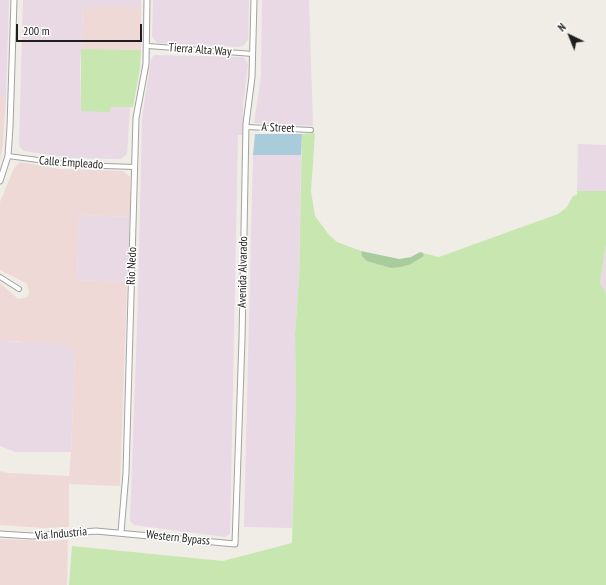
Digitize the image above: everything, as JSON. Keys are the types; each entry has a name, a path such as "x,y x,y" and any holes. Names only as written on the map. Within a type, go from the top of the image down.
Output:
{"street":[{"path":"0,181 8,156 14,0"},
{"name":"Rio Nedo","path":"121,532 126,472 136,118 148,46 147,0"},
{"name":"Avenida Alvarado","path":"235,544 246,127 253,54 254,0"},
{"name":"Tierra Alta Way","path":"148,46 253,54"},
{"name":"A Street","path":"246,127 311,130"},
{"name":"Calle Empleado","path":"8,156 76,165 134,167"},
{"path":"0,277 19,290"},
{"name":"Via Industria","path":"0,534 32,536 96,531 121,532"},
{"name":"Western Bypass","path":"121,532 235,544"}],"shaded area":[{"path":"0,0 9,0 6,96 0,96"},
{"path":"23,0 141,0 141,7 83,7 80,68 81,111 110,111 110,107 130,107 127,154 121,159 70,158 24,151 19,146"},
{"path":"153,0 249,0 248,40 244,45 239,47 157,43 152,37"},
{"path":"262,0 309,0 313,126 254,123 261,76"},
{"path":"83,7 141,7 141,50 81,49"},
{"path":"154,55 243,57 248,64 243,104 243,135 238,135 230,534 225,537 134,525 130,521 138,299 142,118 151,59"},
{"path":"0,96 6,96 3,143 0,161"},
{"path":"578,144 606,145 606,191 577,191"},
{"path":"253,155 301,155 299,279 295,334 296,398 292,528 244,527"},
{"path":"20,162 59,169 123,171 130,177 130,217 79,215 77,280 127,282 120,486 69,484 69,527 44,528 0,525 0,471 8,473 69,476 71,452 75,351 17,341 4,341 0,339 0,283 18,299 27,297 29,293 27,284 0,270 0,202 14,168"},
{"path":"79,215 130,217 127,282 77,280"},
{"path":"606,244 606,293 600,283"},
{"path":"0,339 4,341 66,344 75,351 71,452 15,452 0,446"},
{"path":"0,539 47,541 68,540 67,585 0,585"}],"green space":[{"path":"81,49 141,50 140,68 133,107 110,107 110,112 81,111"},
{"path":"315,133 311,191 315,216 329,235 337,242 361,251 362,256 391,268 424,256 423,253 439,257 558,214 567,207 573,196 577,195 577,191 606,191 606,244 600,283 606,293 606,585 69,585 72,546 223,561 292,543 296,398 295,334 299,279 302,134"},
{"path":"361,251 399,259 411,257 420,252 423,253 424,256 411,264 391,268 367,261 362,256"}],"water":[{"path":"255,134 302,134 301,155 253,155"}]}
